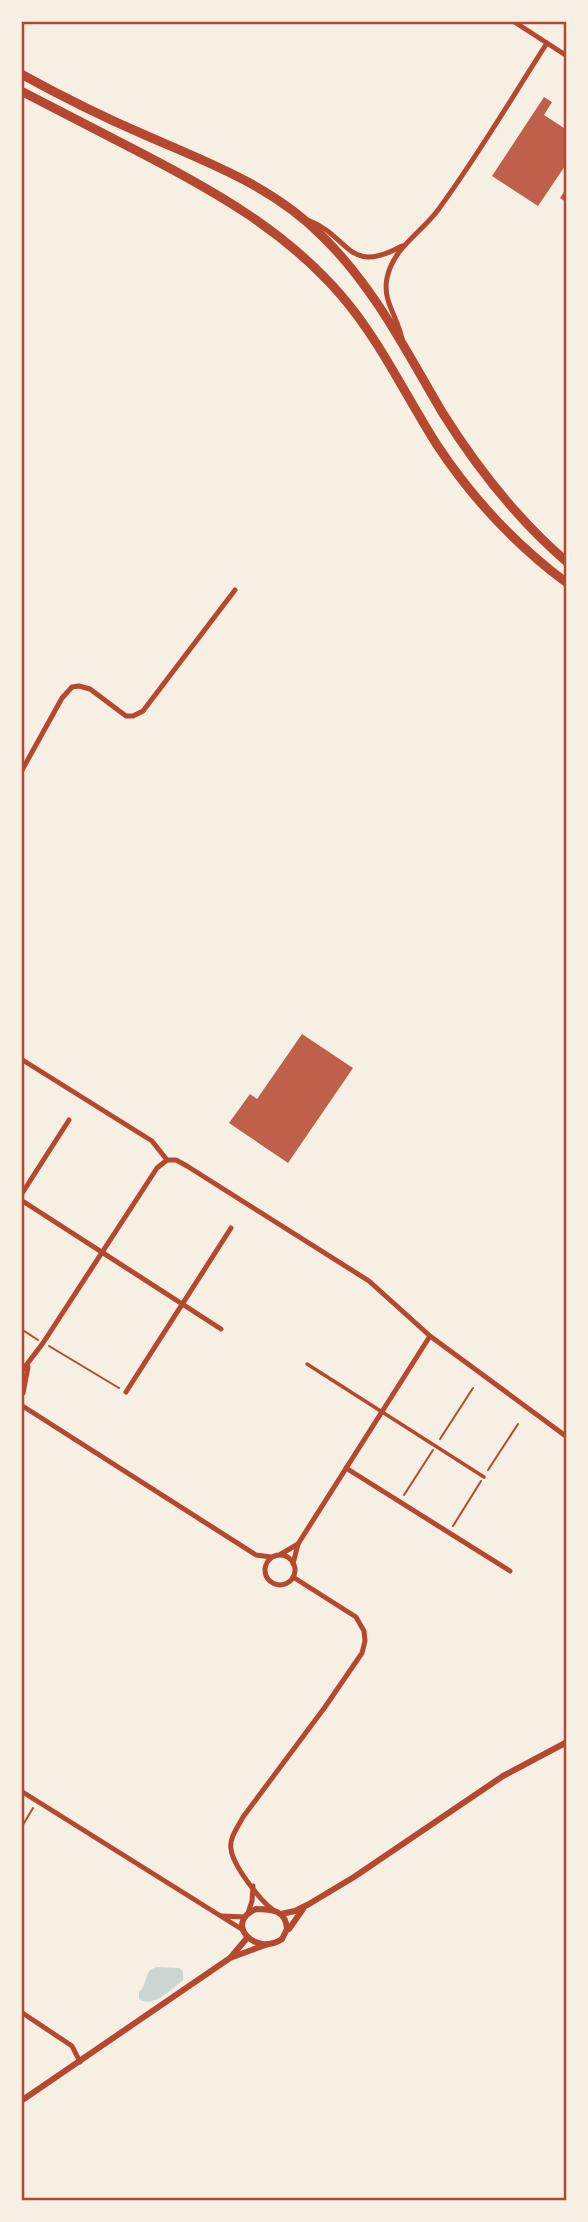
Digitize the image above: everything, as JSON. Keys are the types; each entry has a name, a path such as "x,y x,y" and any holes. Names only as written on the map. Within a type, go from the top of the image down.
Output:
{"highway":[{"path":"21,74 111,120 237,176 273,195 304,219 351,268 375,301 453,428 492,485 518,515 567,562"},
{"path":"21,91 219,195 261,222 291,246 327,280 365,326 437,444 471,491 511,536 567,583"}],"street":[{"path":"513,21 567,56"},
{"path":"403,346 400,328 387,301 389,269 404,245 436,212 547,43"},
{"path":"304,219 321,226 346,249 358,255 380,256 404,245"},
{"path":"21,772 61,698 72,687 90,689 126,716 143,711 235,590"},
{"path":"21,1059 152,1142 167,1160"},
{"path":"69,1120 21,1198 221,1329"},
{"path":"298,1544 281,1555 256,1555 21,1405 30,1364 159,1164 167,1160 176,1160 187,1166 369,1281 430,1336 567,1437"},
{"path":"126,1392 231,1228"},
{"path":"256,1555 268,1580 276,1585 286,1583 293,1577 298,1544 430,1336"},
{"path":"21,1372 30,1364"},
{"path":"307,1364 484,1477"},
{"path":"346,1468 510,1571"},
{"path":"281,1555 290,1558 293,1564"},
{"path":"264,1570 271,1557"},
{"path":"293,1577 356,1617 364,1631 365,1641 362,1653 234,1833 230,1847 234,1861 266,1905 273,1910 281,1913 295,1911 354,1877 503,1776 567,1742"},
{"path":"21,1791 243,1930 247,1938 268,1944"},
{"path":"243,1930 252,1901 253,1886"},
{"path":"21,2101 230,1958 277,1942 286,1935 295,1918 309,1903"},
{"path":"219,1916 246,1915 256,1909 273,1910"},
{"path":"281,1913 287,1923 286,1935"},
{"path":"230,1958 247,1938"},
{"path":"21,2012 72,2046 80,2062"}],"path":[{"path":"21,1329 126,1392"},
{"path":"21,1828 37,1802"}],"shaded area":[{"path":"157,1967 179,1968 183,1971 183,1980 156,2000 150,2002 139,1999 139,1992 149,1971"}],"building":[{"path":"544,97 552,102 544,115 567,130 567,163 538,206 492,176"},
{"path":"567,187 567,203 560,198"},
{"path":"302,1034 353,1068 288,1163 229,1123 250,1094 257,1099"}]}
